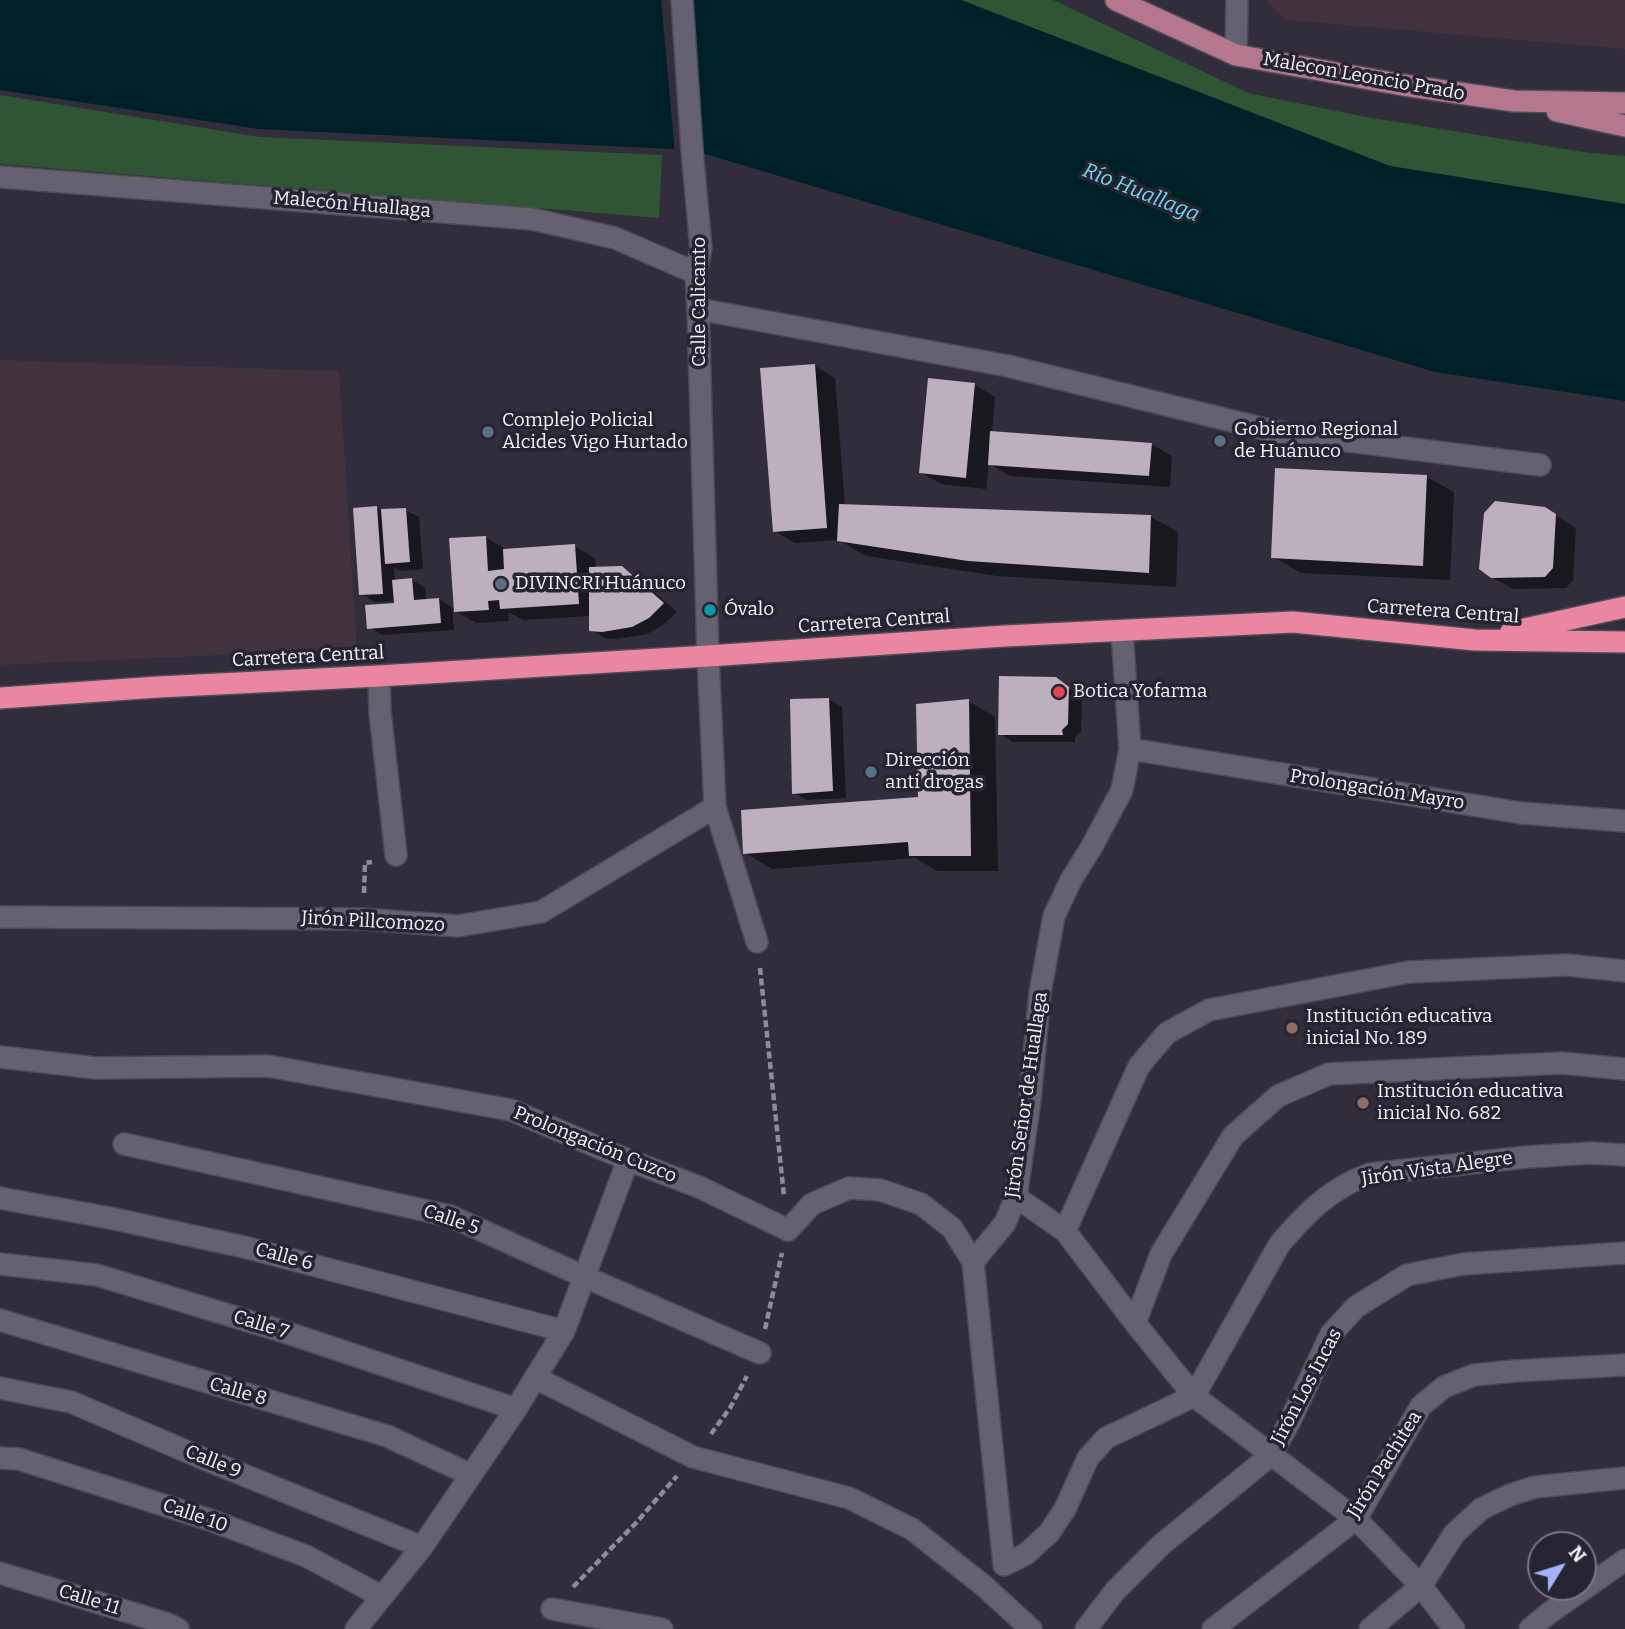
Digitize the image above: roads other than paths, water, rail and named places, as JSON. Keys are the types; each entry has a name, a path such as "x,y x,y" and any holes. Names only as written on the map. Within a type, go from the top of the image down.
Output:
{"highway":[{"path":"1475,640 1625,607"},
{"name":"Carretera Central","path":"0,698 1005,636 1293,622 1475,640 1625,642"}],"main road":[{"name":"Malecon Leoncio Prado","path":"1116,0 1236,55 1403,85 1514,101 1625,103"},
{"path":"1514,101 1625,126"}],"street":[{"name":"Calle Calicanto","path":"682,0 701,248 696,273 715,807 757,943"},
{"path":"1236,55 1237,0"},
{"name":"Malecón Huallaga","path":"0,177 531,219 615,238 696,273"},
{"path":"698,309 1008,366 1277,432 1541,466"},
{"name":"Jirón Señor de Huallaga","path":"973,1262 1005,1223 1016,1197 1030,1100 1040,993 1054,916 1071,880 1122,790 1130,749 1122,631"},
{"path":"379,676 380,712 396,855"},
{"name":"Prolongación Mayro","path":"1130,749 1521,813 1625,821"},
{"name":"Jirón Pillcomozo","path":"0,917 362,919 457,926 541,912 715,807"},
{"path":"1065,1231 1139,1066 1167,1033 1209,1010 1409,972 1567,965 1625,971"},
{"name":"Prolongación Cuzco","path":"0,1058 96,1068 268,1066 511,1110 699,1187 788,1230 812,1205 849,1188 880,1190 921,1204 952,1228 973,1262"},
{"path":"1135,1323 1161,1254 1233,1136 1278,1096 1329,1074 1562,1063 1625,1069"},
{"name":"Calle 5","path":"124,1144 450,1216 760,1353"},
{"name":"Jirón Vista Alegre","path":"1194,1396 1279,1245 1319,1202 1352,1180 1370,1174 1527,1157 1591,1153 1625,1155"},
{"path":"356,1629 422,1547 516,1409 564,1331 628,1160"},
{"path":"1016,1197 1065,1231 1194,1396 1356,1519 1421,1586 1454,1629"},
{"name":"Calle 6","path":"0,1198 244,1247 564,1331"},
{"name":"Jirón Los Incas","path":"1086,1629 1115,1591 1161,1545 1271,1455 1331,1334 1356,1307 1407,1275 1463,1264 1625,1253"},
{"path":"973,1262 1004,1565 1026,1554 1049,1533 1065,1509 1088,1458 1106,1438 1194,1396"},
{"name":"Calle 7","path":"0,1264 97,1275 291,1334 516,1409"},
{"name":"Calle 8","path":"0,1320 387,1436 471,1475"},
{"name":"Jirón Pachitea","path":"1213,1629 1356,1519 1420,1406 1444,1387 1474,1375 1625,1365"},
{"path":"536,1378 694,1457 849,1498 912,1529 984,1586 1031,1629"},
{"name":"Calle 9","path":"0,1388 71,1402 422,1547"},
{"name":"Calle 10","path":"0,1458 19,1460 210,1520 306,1556 381,1596"},
{"path":"1370,1629 1421,1586 1454,1534 1480,1509 1535,1487 1625,1478"},
{"path":"1530,1629 1625,1560"},
{"name":"Calle 11","path":"0,1573 178,1629"},
{"path":"552,1609 662,1629"}],"water":[{"name":"Río Huallaga","path":"0,0 961,0 1390,166 1625,204 1625,401 1435,372 692,150 259,129 0,90"}],"place":[{"name":"Complejo Policial Alcides Vigo Hurtado","path":"488,432"},
{"name":"Gobierno Regional de Huánuco","path":"1220,441"},
{"name":"DIVINCRI Huánuco","path":"501,584"},
{"name":"Óvalo","path":"710,610"},
{"name":"Botica Yofarma","path":"1059,692"},
{"name":"Dirección anti drogas","path":"871,772"},
{"name":"Institución educativa inicial No. 189","path":"1292,1028"},
{"name":"Institución educativa inicial No. 682","path":"1363,1103"}]}
